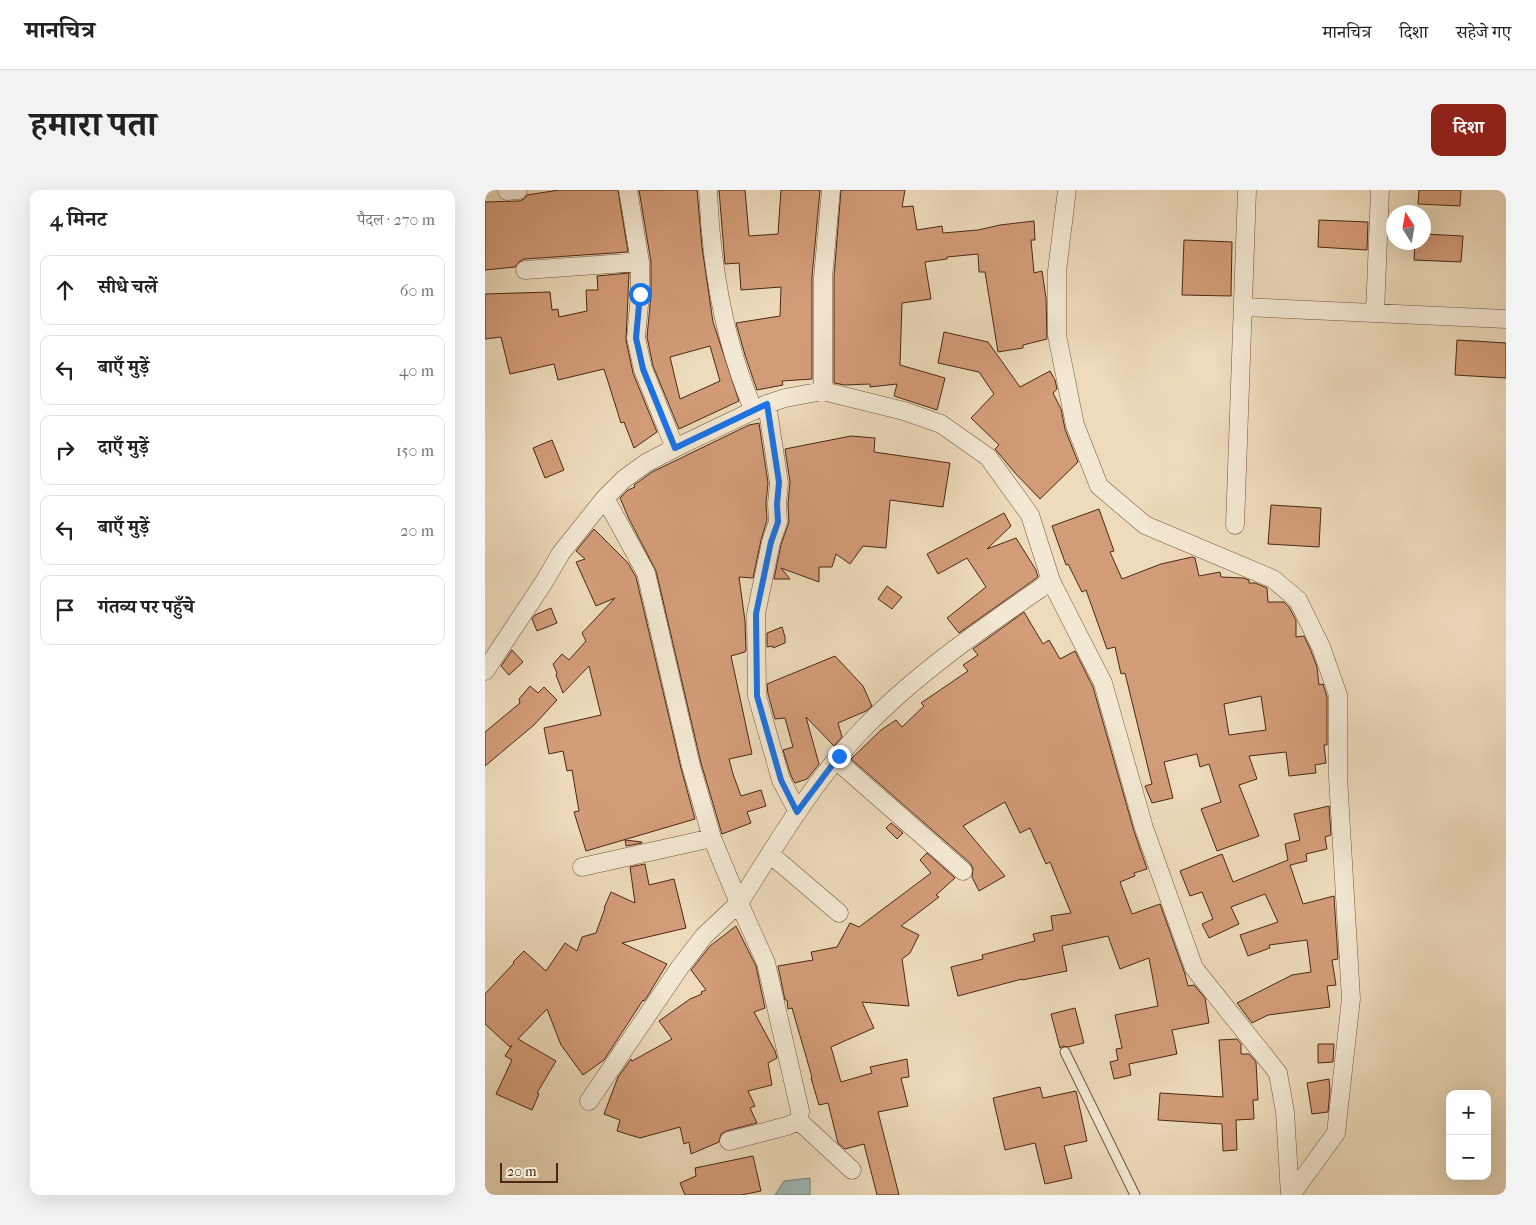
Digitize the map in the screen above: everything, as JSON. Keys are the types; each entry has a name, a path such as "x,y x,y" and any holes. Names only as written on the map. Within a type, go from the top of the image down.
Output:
{"street":[{"path":"628,190 640,262 640,294 636,338 646,377 675,448"},
{"path":"708,190 714,265 731,344 740,380 760,408 779,482 778,522 771,542 756,614 757,696 781,780 797,812"},
{"path":"823,391 823,277 831,190"},
{"path":"1067,190 1057,271 1057,335 1075,425 1099,486 1145,525 1273,579 1298,600 1321,647 1338,695 1338,776 1351,999 1335,1133 1291,1195"},
{"path":"1235,525 1247,190"},
{"path":"1375,313 1381,190"},
{"path":"525,270 640,262"},
{"path":"1243,307 1506,319"},
{"path":"485,672 561,553 605,498 624,479 646,463 760,408 785,398 823,391 903,411 941,424 988,457 1030,515 1051,581 1103,683 1144,828 1194,968 1278,1073 1285,1112 1291,1195"},
{"path":"605,498 646,573 691,766 712,838 766,963 800,1111 799,1121"},
{"path":"589,1101 686,959 704,936 739,903 797,812 863,728 889,704 967,640 1051,581"},
{"path":"836,760 963,871"},
{"path":"582,867 712,838"},
{"path":"770,854 839,914"},
{"path":"729,1141 787,1126 799,1121"},
{"path":"799,1121 852,1170"}],"lane":[{"path":"1065,1052 1135,1195"}],"water":[{"path":"810,1178 810,1195 775,1195 784,1181"}],"building":[{"path":"559,190 618,190 628,252 524,259 515,267 485,270 485,202 519,201 527,195"},
{"path":"639,190 697,190 702,247 713,322 739,401 679,429 653,366 647,337 651,295 651,262","holes":["710,346 720,381 680,399 670,357"]},
{"path":"719,190 745,190 749,236 778,234 781,190 820,190 812,277 812,379 782,381 783,385 757,390 736,323 780,316 781,287 741,290 739,263 725,264"},
{"path":"841,190 905,190 902,207 913,206 917,230 942,226 943,233 978,230 1034,221 1035,240 1031,240 1034,273 1042,271 1046,298 1047,339 1023,345 1023,348 998,352 985,272 979,272 978,254 947,257 947,259 925,262 931,299 902,303 900,365 945,378 937,410 894,396 897,384 870,387 870,384 845,385 834,383 834,277"},
{"path":"1419,190 1461,190 1460,206 1418,204"},
{"path":"1319,220 1368,222 1367,250 1318,247"},
{"path":"1431,234 1463,236 1461,262 1414,260 1415,250 1431,250"},
{"path":"1184,240 1232,242 1231,296 1182,295"},
{"path":"629,273 626,340 633,373 657,432 634,448 624,422 621,423 604,369 558,380 554,364 510,374 501,337 485,339 485,294 550,292 552,310 558,309 559,317 587,311 586,290 598,290 597,276"},
{"path":"944,332 988,342 1020,387 1050,371 1057,389 1053,393 1061,409 1065,429 1078,462 1040,499 995,449 999,445 971,418 994,394 979,372 938,363"},
{"path":"1457,340 1506,343 1506,378 1455,375"},
{"path":"759,423 768,483 767,520 753,578 739,577 745,621 746,650 731,656 752,754 729,759 741,796 761,790 766,806 747,812 751,823 722,834 701,763 656,571 620,498 652,472 749,425"},
{"path":"851,436 875,438 874,452 950,463 943,507 890,500 886,548 863,546 850,564 836,554 832,567 819,567 819,582 781,568 790,579 774,579 781,545 789,522 790,482 785,449"},
{"path":"552,440 564,470 545,478 533,448"},
{"path":"1271,505 1321,508 1319,547 1268,544"},
{"path":"1099,509 1114,551 1110,552 1122,579 1161,564 1192,557 1195,558 1199,576 1220,572 1221,577 1249,580 1249,583 1255,583 1267,588 1268,602 1284,602 1289,607 1296,620 1296,637 1304,636 1317,667 1319,685 1323,684 1327,697 1327,745 1324,745 1326,763 1315,765 1316,773 1289,776 1286,752 1249,756 1257,779 1239,785 1259,836 1217,851 1201,809 1221,802 1209,764 1200,767 1197,754 1164,762 1173,798 1152,803 1145,786 1152,784 1125,673 1121,674 1115,647 1107,649 1086,590 1082,592 1068,564 1066,565 1052,526","holes":["1261,696 1266,730 1229,735 1224,704"]},
{"path":"1004,513 1011,526 987,549 1016,538 1036,570 1038,577 959,633 947,618 986,587 967,558 938,574 927,554"},
{"path":"594,529 628,563 636,577 681,768 695,819 586,851 574,812 579,811 572,770 567,771 563,751 549,754 544,728 601,715 589,666 563,693 553,664 562,654 569,660 586,641 582,633 615,598 596,606 576,562 585,559 576,551"},
{"path":"887,586 902,597 892,609 878,599"},
{"path":"551,608 557,623 537,631 532,619 535,615"},
{"path":"1024,612 1043,644 1049,640 1060,659 1075,651 1093,687 1134,831 1147,869 1134,873 1135,876 1120,882 1132,914 1160,904 1188,986 1194,985 1205,998 1209,1023 1172,1030 1177,1054 1129,1064 1131,1075 1114,1079 1110,1062 1118,1060 1116,1049 1122,1048 1115,1015 1158,1006 1149,958 1120,969 1108,936 1062,946 1067,971 1022,979 958,996 951,967 983,959 982,955 1035,941 1033,934 1053,930 1051,916 1071,913 1050,862 1046,864 1030,828 1020,833 1005,802 963,826 1005,876 979,891 972,877 973,868 970,863 851,759 881,730 896,720 902,727 924,706 921,703 968,671 963,665 978,655 973,649"},
{"path":"782,627 785,643 773,648 773,646 767,647 767,633"},
{"path":"512,650 523,662 509,675 501,666"},
{"path":"835,656 863,686 872,706 866,711 838,723 842,737 834,746 806,717 819,764 807,779 795,783 783,750 793,747 785,718 775,719 767,684"},
{"path":"530,686 538,693 544,687 557,700 534,725 485,766 485,732 520,703 519,699"},
{"path":"1329,806 1331,835 1325,837 1327,849 1306,854 1307,861 1290,865 1303,904 1334,896 1338,959 1332,960 1336,985 1327,986 1330,1007 1268,1015 1252,1023 1237,1003 1292,975 1311,972 1307,940 1269,945 1270,948 1248,956 1240,935 1278,922 1265,894 1231,907 1239,924 1209,938 1202,924 1213,919 1202,892 1190,896 1180,871 1222,854 1233,882 1288,860 1285,844 1300,840 1294,814"},
{"path":"891,823 903,833 897,839 886,828"},
{"path":"625,840 642,842 642,843 626,846"},
{"path":"927,853 955,878 936,895 939,897 901,926 919,935 910,953 902,959 909,1006 862,1002 874,1028 831,1047 841,1082 872,1073 870,1067 907,1059 909,1077 901,1078 908,1106 878,1112 899,1195 877,1195 864,1144 845,1149 838,1143 828,1103 819,1105 792,1008 788,1009 787,1000 785,1000 778,966 813,960 811,952 837,947 850,923 859,927 931,873 920,860"},
{"path":"645,864 649,885 674,879 686,928 622,943 667,964 647,997 643,1000 604,1060 583,1075 561,1045 547,1009 518,1039 556,1061 537,1093 539,1094 532,1110 496,1094 512,1060 505,1056 512,1045 510,1047 485,1024 485,994 524,951 546,971 565,943 577,951 582,937 596,933 611,892 635,903 630,867"},
{"path":"736,926 756,966 765,1008 754,1012 777,1058 768,1063 772,1085 748,1091 755,1106 750,1108 757,1123 726,1131 721,1134 719,1142 691,1154 689,1142 684,1144 680,1127 640,1138 617,1131 620,1120 604,1114 618,1077 631,1059 632,1061 672,1039 659,1021 706,990 691,970 710,946"},
{"path":"1075,1008 1084,1043 1060,1048 1051,1014"},
{"path":"1237,1039 1241,1044 1241,1054 1249,1054 1256,1062 1258,1100 1253,1100 1254,1119 1236,1120 1237,1150 1223,1151 1222,1124 1158,1120 1160,1093 1223,1097 1219,1040"},
{"path":"1318,1044 1334,1044 1333,1062 1318,1063"},
{"path":"1329,1079 1328,1112 1312,1114 1307,1083"},
{"path":"1040,1087 1043,1098 1076,1091 1087,1141 1064,1146 1072,1178 1045,1184 1035,1143 1005,1150 993,1098"},
{"path":"753,1156 761,1191 741,1195 685,1195 680,1183 696,1176 695,1168"}],"route":[{"path":"640,294 636,338 643,369 675,448 767,404 779,482 778,522 771,542 756,614 757,696 781,780 797,812 839,756"}]}
